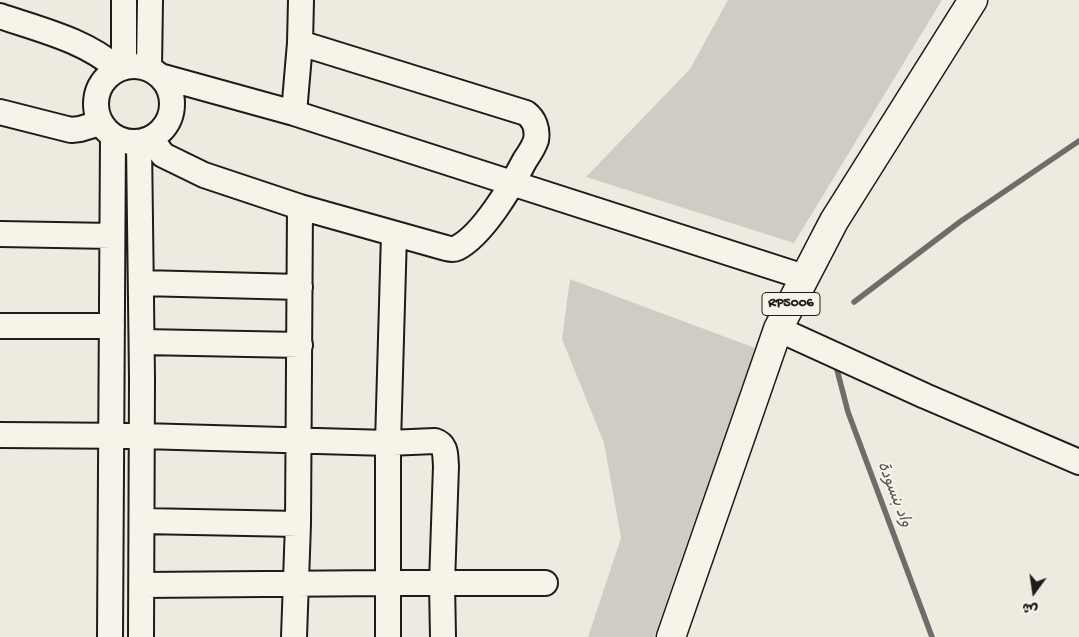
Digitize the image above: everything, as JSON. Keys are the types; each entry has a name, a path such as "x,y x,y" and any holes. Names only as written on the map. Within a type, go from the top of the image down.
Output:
{"main road":[{"name":"RP5006","path":"671,637 778,329 834,221 973,0"}],"street":[{"path":"121,68 124,0"},
{"path":"0,112 71,130 106,130 125,142 145,141 162,132 169,122 173,110 172,97 168,85 155,72 150,0"},
{"path":"294,114 300,43 301,0"},
{"path":"0,16 90,49 121,68"},
{"path":"145,141 163,155 190,169 300,207 446,248 457,248 484,225 514,183 536,138 535,123 526,113 300,43"},
{"path":"110,637 112,236 106,130 96,110 96,98 100,86 108,76 121,68 137,66 294,114 804,277"},
{"path":"141,637 141,282 145,141"},
{"path":"294,637 298,524 300,207"},
{"path":"0,234 112,236"},
{"path":"388,637 388,443 394,234"},
{"path":"141,282 300,287"},
{"path":"0,326 112,326"},
{"path":"778,329 924,396 1079,462"},
{"path":"142,342 300,345"},
{"path":"0,434 111,435 388,443 435,441 442,444 446,466 442,583 443,637"},
{"path":"142,521 298,524"},
{"path":"142,585 387,582 545,583"}],"shaded area":[{"path":"728,0 942,0 794,243 586,177 690,69"},
{"path":"570,279 755,348 654,637 588,637 621,538 604,443 562,339"}],"waterway":[{"name":"واد بنسودة","path":"854,302 961,221 1079,141"},
{"name":"واد بنسودة","path":"835,362 848,412 932,637"}]}
